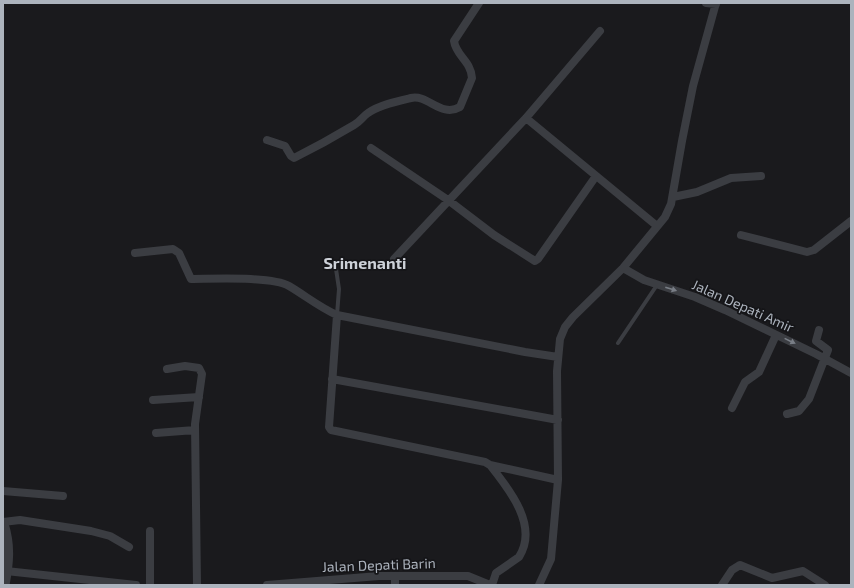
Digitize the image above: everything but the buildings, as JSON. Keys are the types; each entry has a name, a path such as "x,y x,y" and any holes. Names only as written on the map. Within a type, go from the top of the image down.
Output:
{"street":[{"path":"267,140 286,146 291,156 294,158 357,124 368,113 380,107 416,97 452,111 460,107 472,78 466,61 456,50 454,41 479,3"},
{"path":"539,585 551,559 558,480 558,357 560,339 565,327 592,296 623,268 665,217 673,197 693,86 716,3 706,3"},
{"path":"394,259 526,118 600,31"},
{"path":"526,118 657,226"},
{"path":"371,148 448,200 494,235 535,261 538,260 596,176"},
{"path":"673,197 696,192 731,178 761,176"},
{"path":"741,235 807,252 814,250 851,221"},
{"path":"135,253 173,249 178,253 191,279 248,279 282,284 289,286 317,305 337,315 525,352 558,357"},
{"name":"Jalan Depati Amir","path":"623,268 630,274 695,297 825,358 851,373"},
{"path":"337,315 329,427 331,430 485,462 490,465 558,480"},
{"path":"787,414 800,411 806,406 825,358 827,349 816,342 819,330"},
{"path":"732,408 745,382 759,372 776,335"},
{"path":"167,369 185,366 199,368 202,374 195,430 197,585"},
{"path":"332,379 558,420"},
{"path":"153,400 199,397"},
{"path":"156,433 195,430"},
{"path":"490,465 517,502 523,521 524,534 522,551 519,557 496,573 491,585"},
{"path":"3,491 63,496"},
{"path":"4,585 9,555 7,537 3,523 20,520 91,531 110,536 129,547"},
{"path":"150,531 150,585"},
{"path":"722,585 732,570 740,565 772,578 803,571 825,585"},
{"path":"6,571 136,585"},
{"path":"395,576 395,585"},
{"name":"Jalan Depati Barin","path":"267,585 315,580 395,576 468,576 491,585"}],"lane":[{"path":"336,269 339,289 337,315"},
{"path":"618,344 657,284"}],"district":[{"name":"Srimenanti","path":"365,263"}]}
